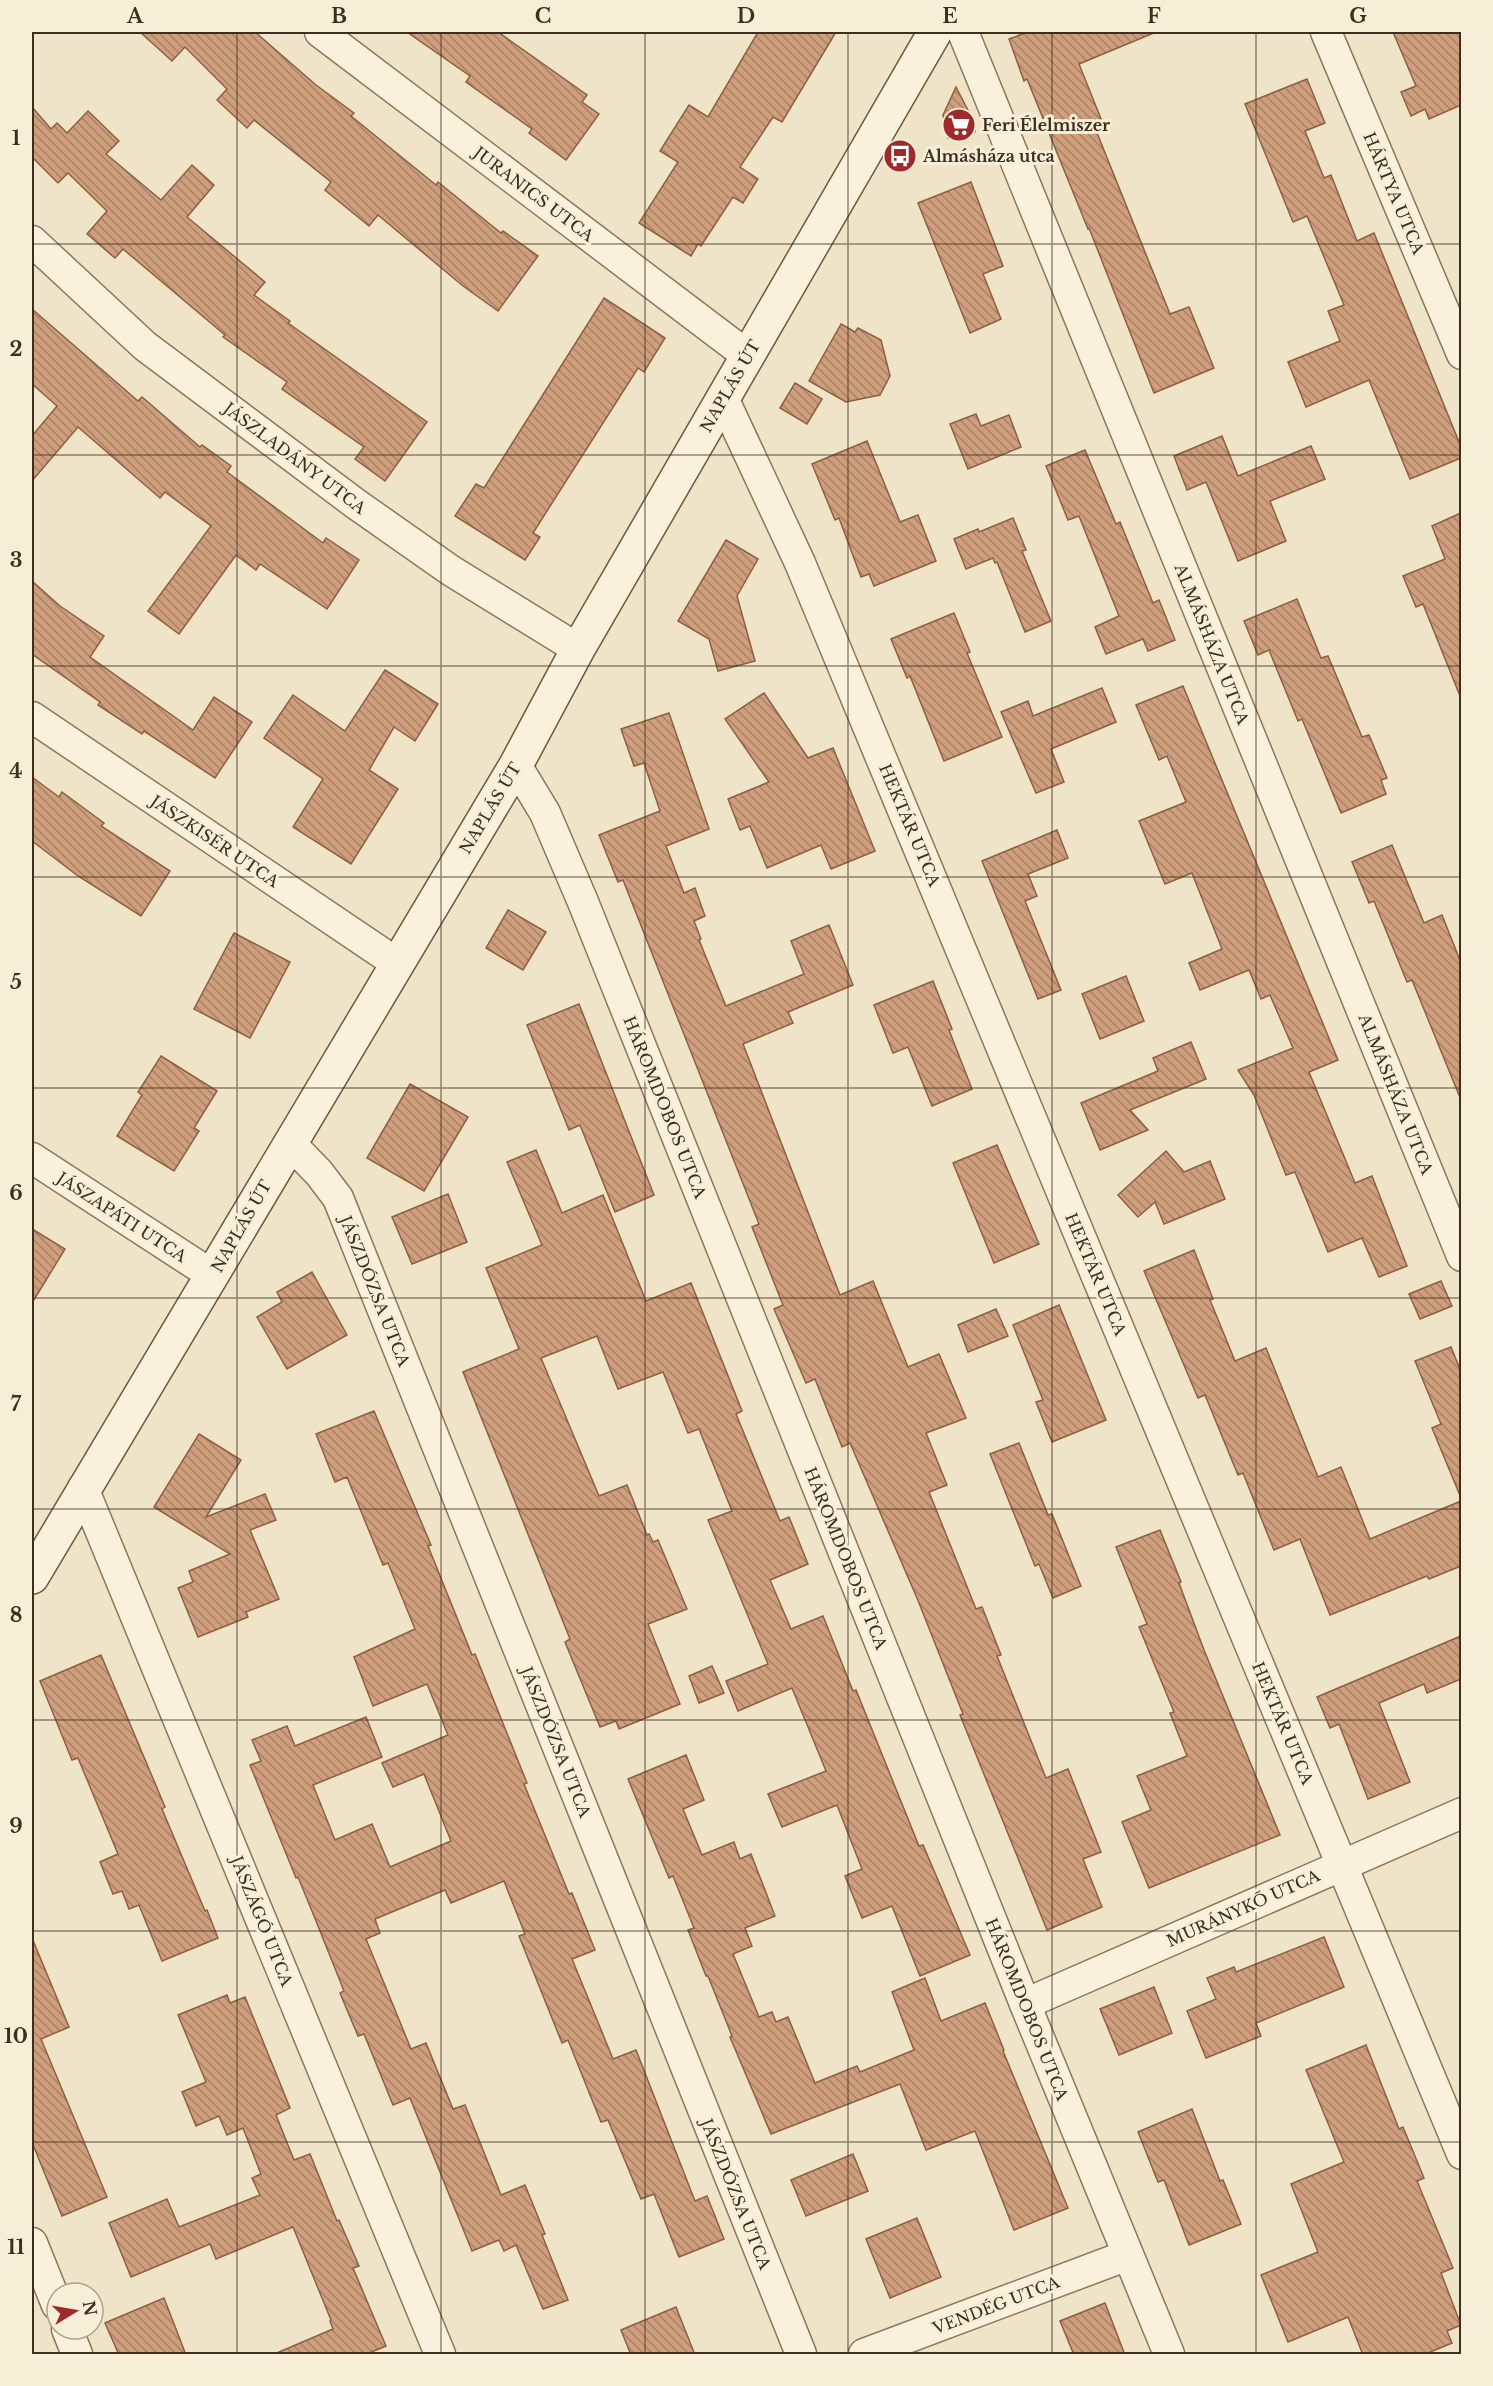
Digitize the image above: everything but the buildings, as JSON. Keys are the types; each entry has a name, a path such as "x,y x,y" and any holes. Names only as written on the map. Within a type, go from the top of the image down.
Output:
{"street":[{"name":"JURANICS UTCA","path":"320,32 748,356"},
{"name":"NAPLÁS ÚT","path":"32,1576 516,765 578,649 935,32"},
{"name":"ALMÁSHÁZA UTCA","path":"963,32 1461,1256"},
{"name":"HÁRTYA UTCA","path":"1326,32 1461,354"},
{"name":"JÁSZLADÁNY UTCA","path":"32,241 145,346 356,504 450,570 578,649"},
{"name":"HEKTÁR UTCA","path":"723,398 800,563 1461,2154"},
{"name":"JÁSZKISÉR UTCA","path":"32,717 398,964"},
{"name":"HÁROMDOBOS UTCA","path":"516,765 545,813 574,882 1024,2004 1169,2355"},
{"name":"JÁSZDÓZSA UTCA","path":"290,1143 319,1173 338,1198 801,2355"},
{"name":"JÁSZAPÁTI UTCA","path":"32,1158 212,1275"},
{"name":"JÁSZÁGÓ UTCA","path":"83,1488 440,2355"},
{"name":"MURÁNYKŐ UTCA","path":"1024,2004 1461,1813"},
{"path":"32,2243 47,2281"},
{"name":"VENDÉG UTCA","path":"864,2355 1128,2255"}],"place":[{"name":"Feri Élelmiszer","path":"959,125"},
{"name":"Almásháza utca","path":"900,156"}]}
